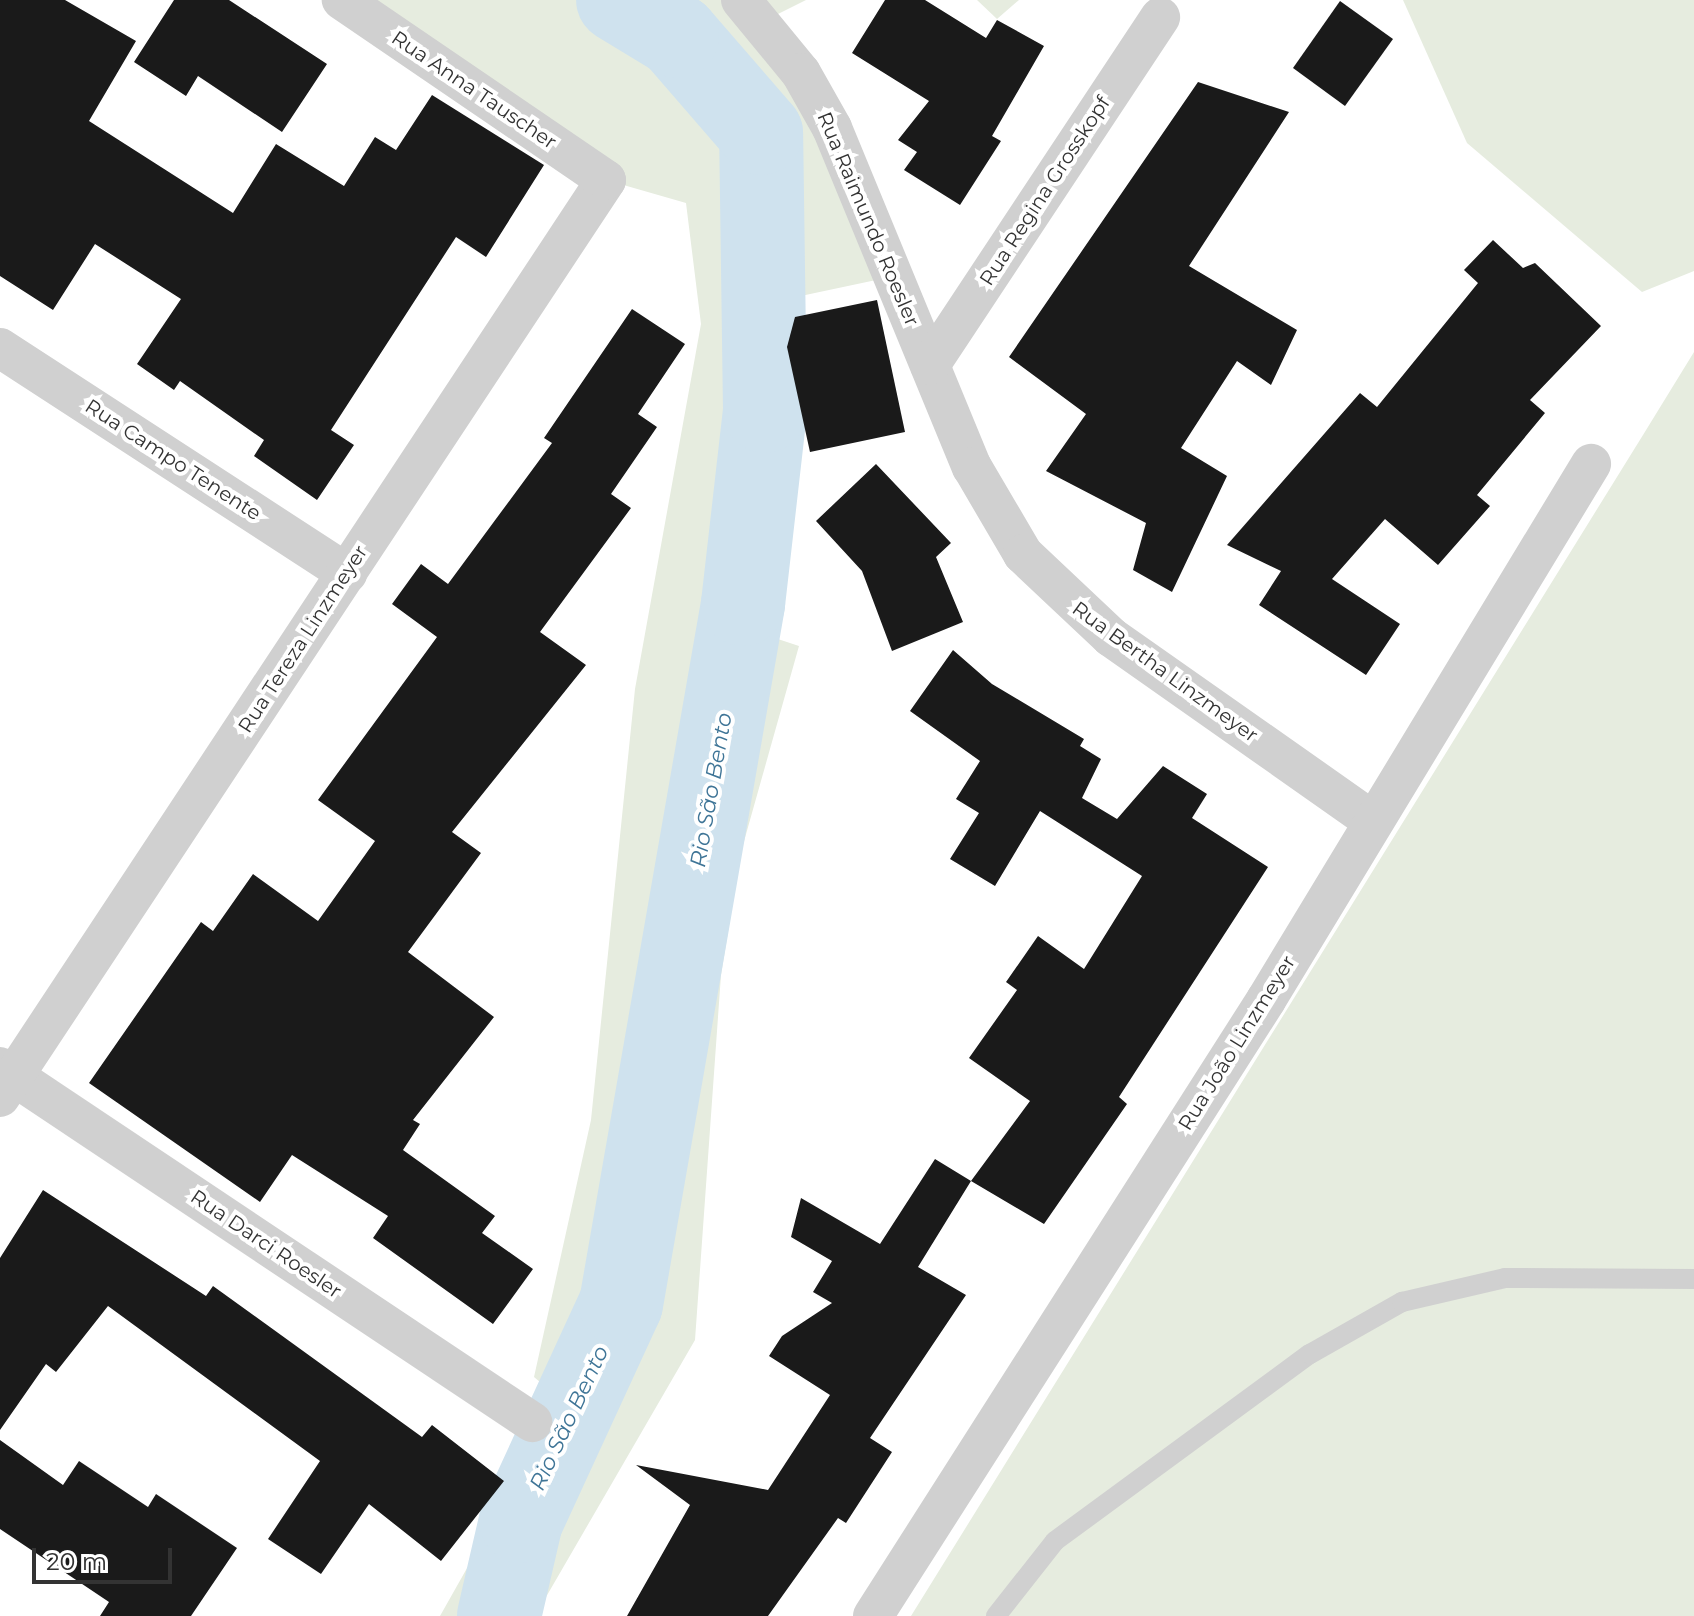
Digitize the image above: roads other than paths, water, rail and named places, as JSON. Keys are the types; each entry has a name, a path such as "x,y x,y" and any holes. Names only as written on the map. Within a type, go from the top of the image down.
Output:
{"street":[{"name":"Rua Anna Tauscher","path":"342,0 606,180"},
{"name":"Rua Raimundo Roesler","path":"741,0 801,73 832,128 930,365"},
{"name":"Rua Regina Grosskopf","path":"930,365 1160,17"},
{"name":"Rua Tereza Linzmeyer","path":"5,1080 347,573 606,180"},
{"name":"Rua Campo Tenente","path":"0,348 347,573"},
{"name":"Rua Bertha Linzmeyer","path":"930,365 996,511 1058,592 1370,819"},
{"name":"Rua João Linzmeyer","path":"873,1616 1266,1000 1370,819 1591,464"},
{"name":"Rua Darci Roesler","path":"5,1080 532,1422"}],"lane":[{"path":"996,1616 1055,1541 1310,1354 1402,1302 1505,1278 1694,1279"}],"waterway":[{"name":"Rio São Bento","path":"499,1616 521,1521 621,1304 743,604 765,411 761,133 677,36 618,0"}]}
